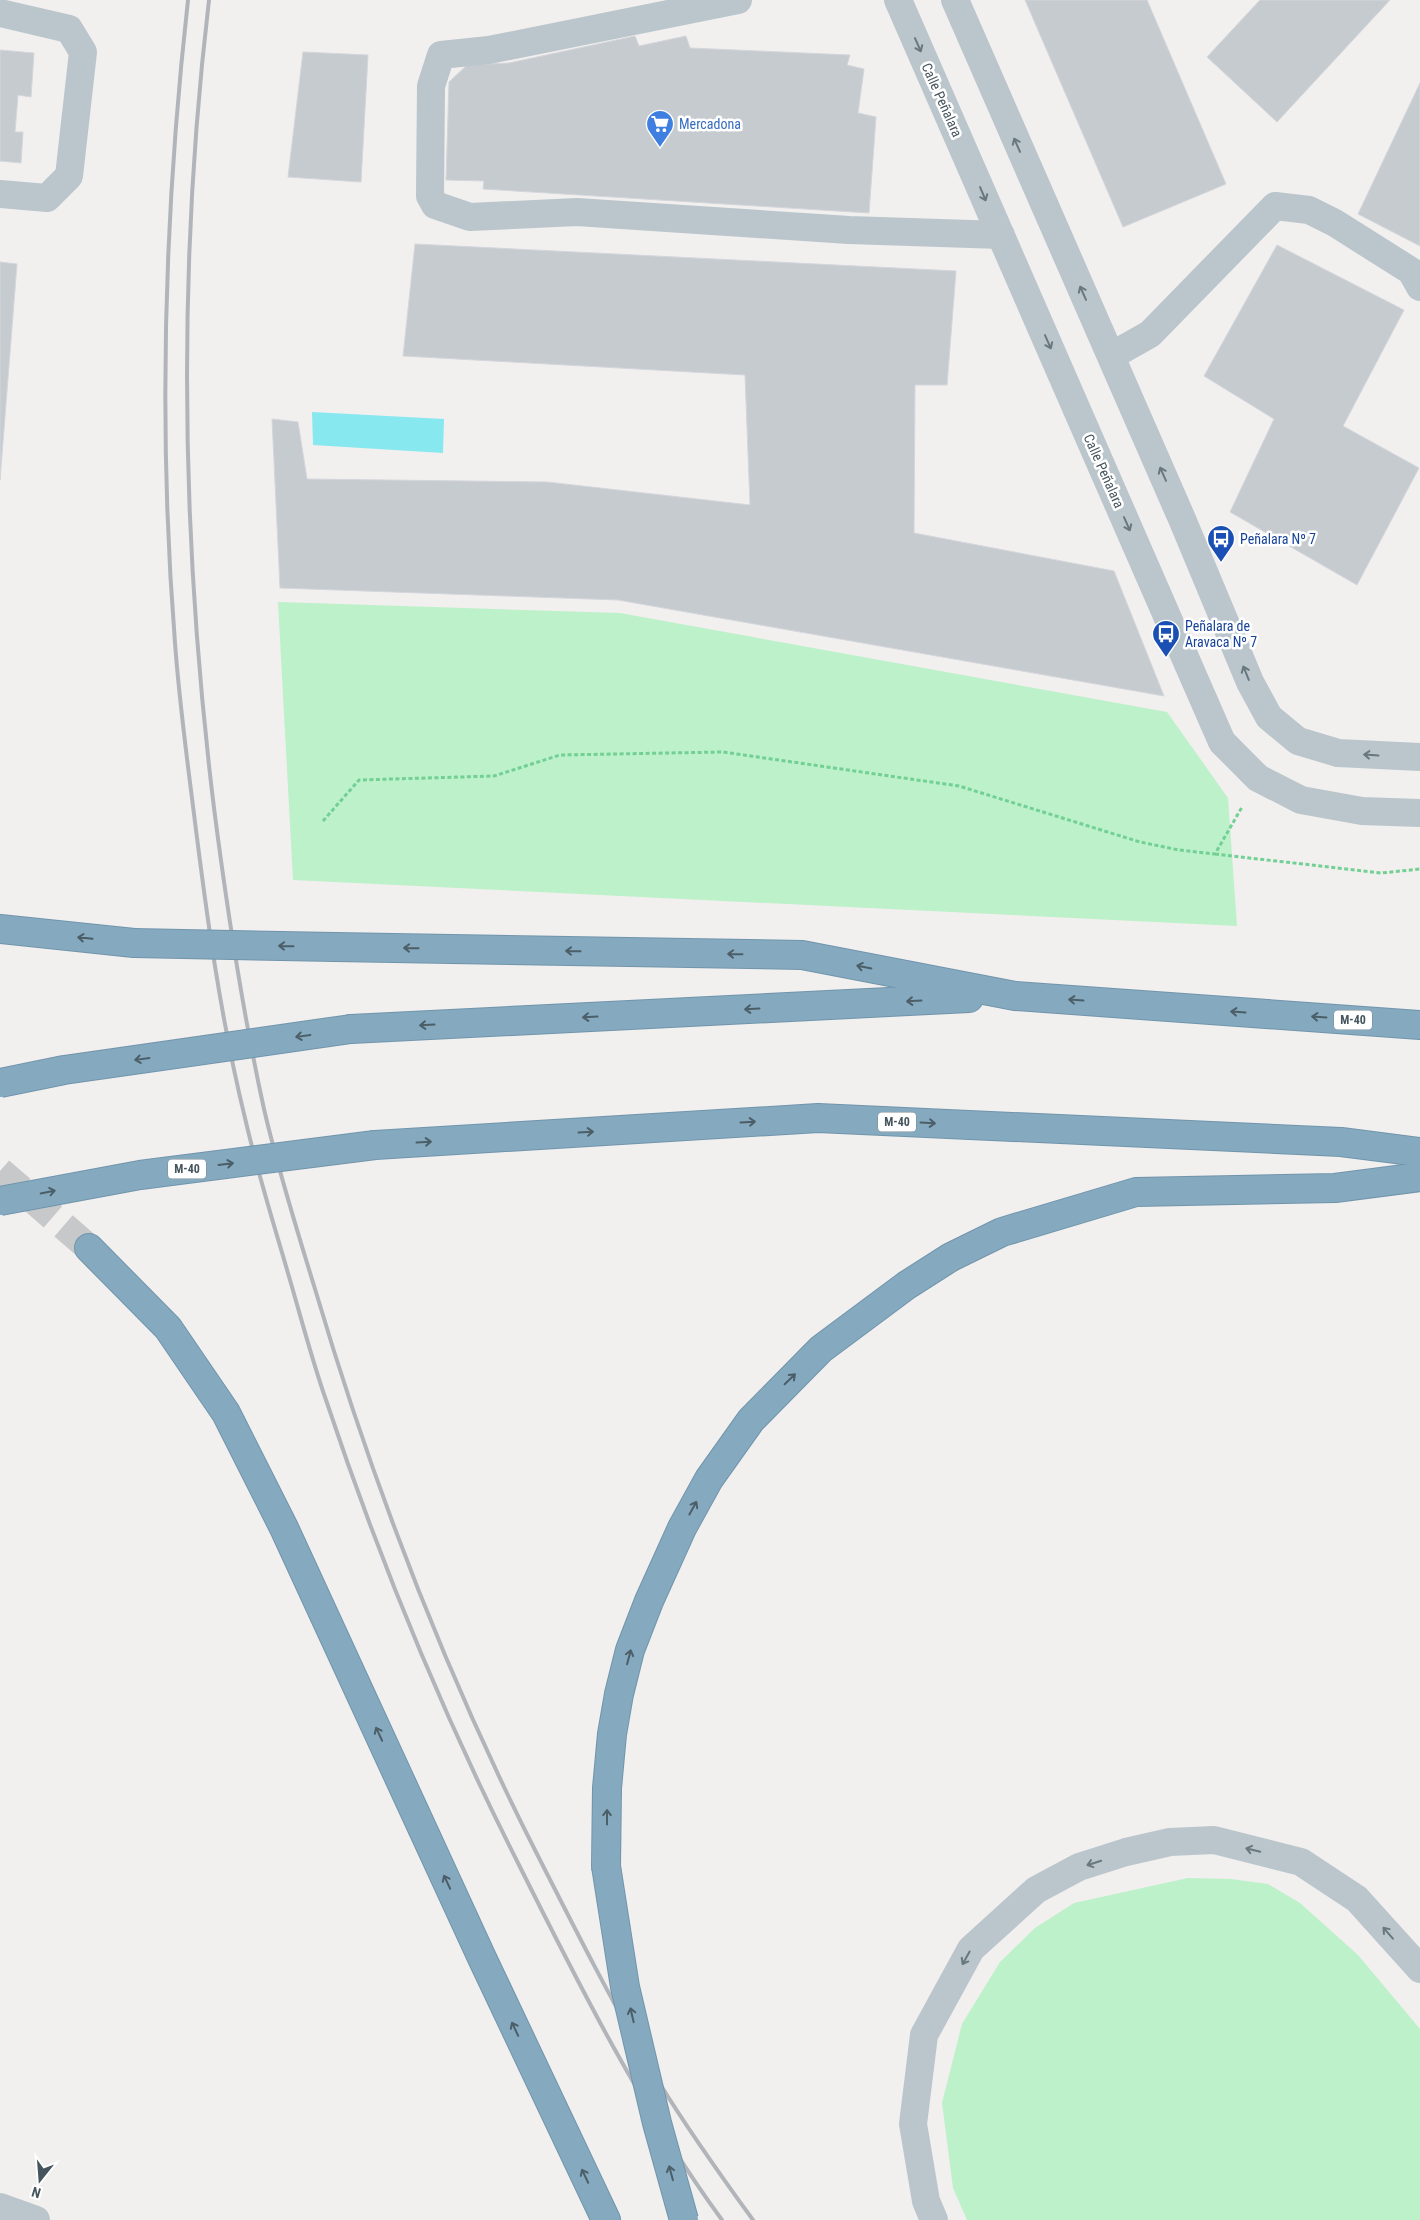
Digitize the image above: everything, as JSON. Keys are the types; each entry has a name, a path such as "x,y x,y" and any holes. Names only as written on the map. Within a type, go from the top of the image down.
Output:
{"highway":[{"path":"0,929 134,943 802,955 1015,996"},
{"name":"M-40","path":"0,1082 64,1070 351,1029 1015,996 1420,1025"},
{"name":"M-40","path":"0,1201 140,1175 375,1145 818,1118 1341,1142 1420,1152"},
{"path":"684,2220 657,2123 625,1987 606,1866 607,1788 612,1734 619,1694 630,1650 649,1601 682,1528 709,1479 751,1420 821,1349 907,1285 951,1257 1002,1232 1136,1192 1335,1188 1420,1177"},
{"path":"89,1248 168,1328 226,1412 284,1528 482,1958 606,2220"}],"street":[{"path":"738,0 490,50 441,55 431,86 430,196 435,205 470,217 577,212 849,230 1001,236"},
{"name":"Calle Peñalara","path":"898,0 1222,742 1258,778 1301,800 1362,812 1420,813"},
{"path":"955,0 1200,561 1250,682 1269,717 1298,740 1338,752 1420,758"},
{"path":"0,13 69,29 83,52 69,176 46,198 0,194"},
{"path":"1111,356 1150,334 1275,206 1309,210 1335,223 1410,271 1420,287"},
{"path":"934,2220 926,2200 913,2124 924,2035 971,1949 1036,1890 1079,1867 1126,1852 1170,1842 1214,1840 1301,1862 1357,1899 1420,1970"},
{"path":"0,2206 36,2220"}],"path":[{"path":"323,821 359,780 494,776 560,755 723,752 959,786 1140,842 1179,850 1381,873 1420,869"},
{"path":"1215,854 1258,778"}],"green space":[{"path":"278,602 620,613 1167,712 1228,798 1237,926 293,880"},
{"path":"1188,1878 1231,1879 1268,1884 1300,1903 1358,1955 1420,2029 1420,2220 967,2220 953,2188 942,2103 962,2024 1000,1962 1035,1928 1074,1903"}],"water":[{"path":"312,412 444,419 443,453 313,445"}],"building":[{"path":"1025,0 1147,0 1226,184 1123,227"},
{"path":"1260,0 1390,0 1277,122 1207,57"},
{"name":"Mercadona","path":"635,36 639,46 686,36 690,48 850,55 847,65 864,69 858,113 876,117 869,213 483,189 484,181 446,180 449,82 467,65 509,63"},
{"path":"0,50 34,53 31,97 18,95 15,132 23,132 21,163 0,161"},
{"path":"303,52 368,55 361,182 288,177"},
{"path":"1420,83 1420,246 1358,214"},
{"path":"415,244 956,271 947,385 915,385 914,533 1114,571 1164,696 618,600 280,588 272,419 298,422 307,479 547,482 750,505 745,375 403,356"},
{"path":"1277,245 1404,310 1343,426 1419,468 1357,585 1230,512 1274,419 1204,376"},
{"path":"0,262 17,264 0,480"}],"tunnel":[{"path":"0,1171 89,1248"}],"railway":[{"path":"188,0 173,161 166,322 166,482 170,563 181,705 203,885 228,1041 250,1139 321,1386 390,1577 439,1694 491,1808 613,2047 665,2136 722,2220"},
{"path":"209,0 192,202 188,303 189,505 203,707 214,808 236,959 269,1132 301,1245 361,1435 414,1578 472,1719 538,1856 628,2028 682,2119 753,2220"}],"place":[{"name":"Mercadona","path":"660,148"},
{"name":"Peñalara Nº 7","path":"1221,563"},
{"name":"Peñalara de Aravaca Nº 7","path":"1166,658"}]}
